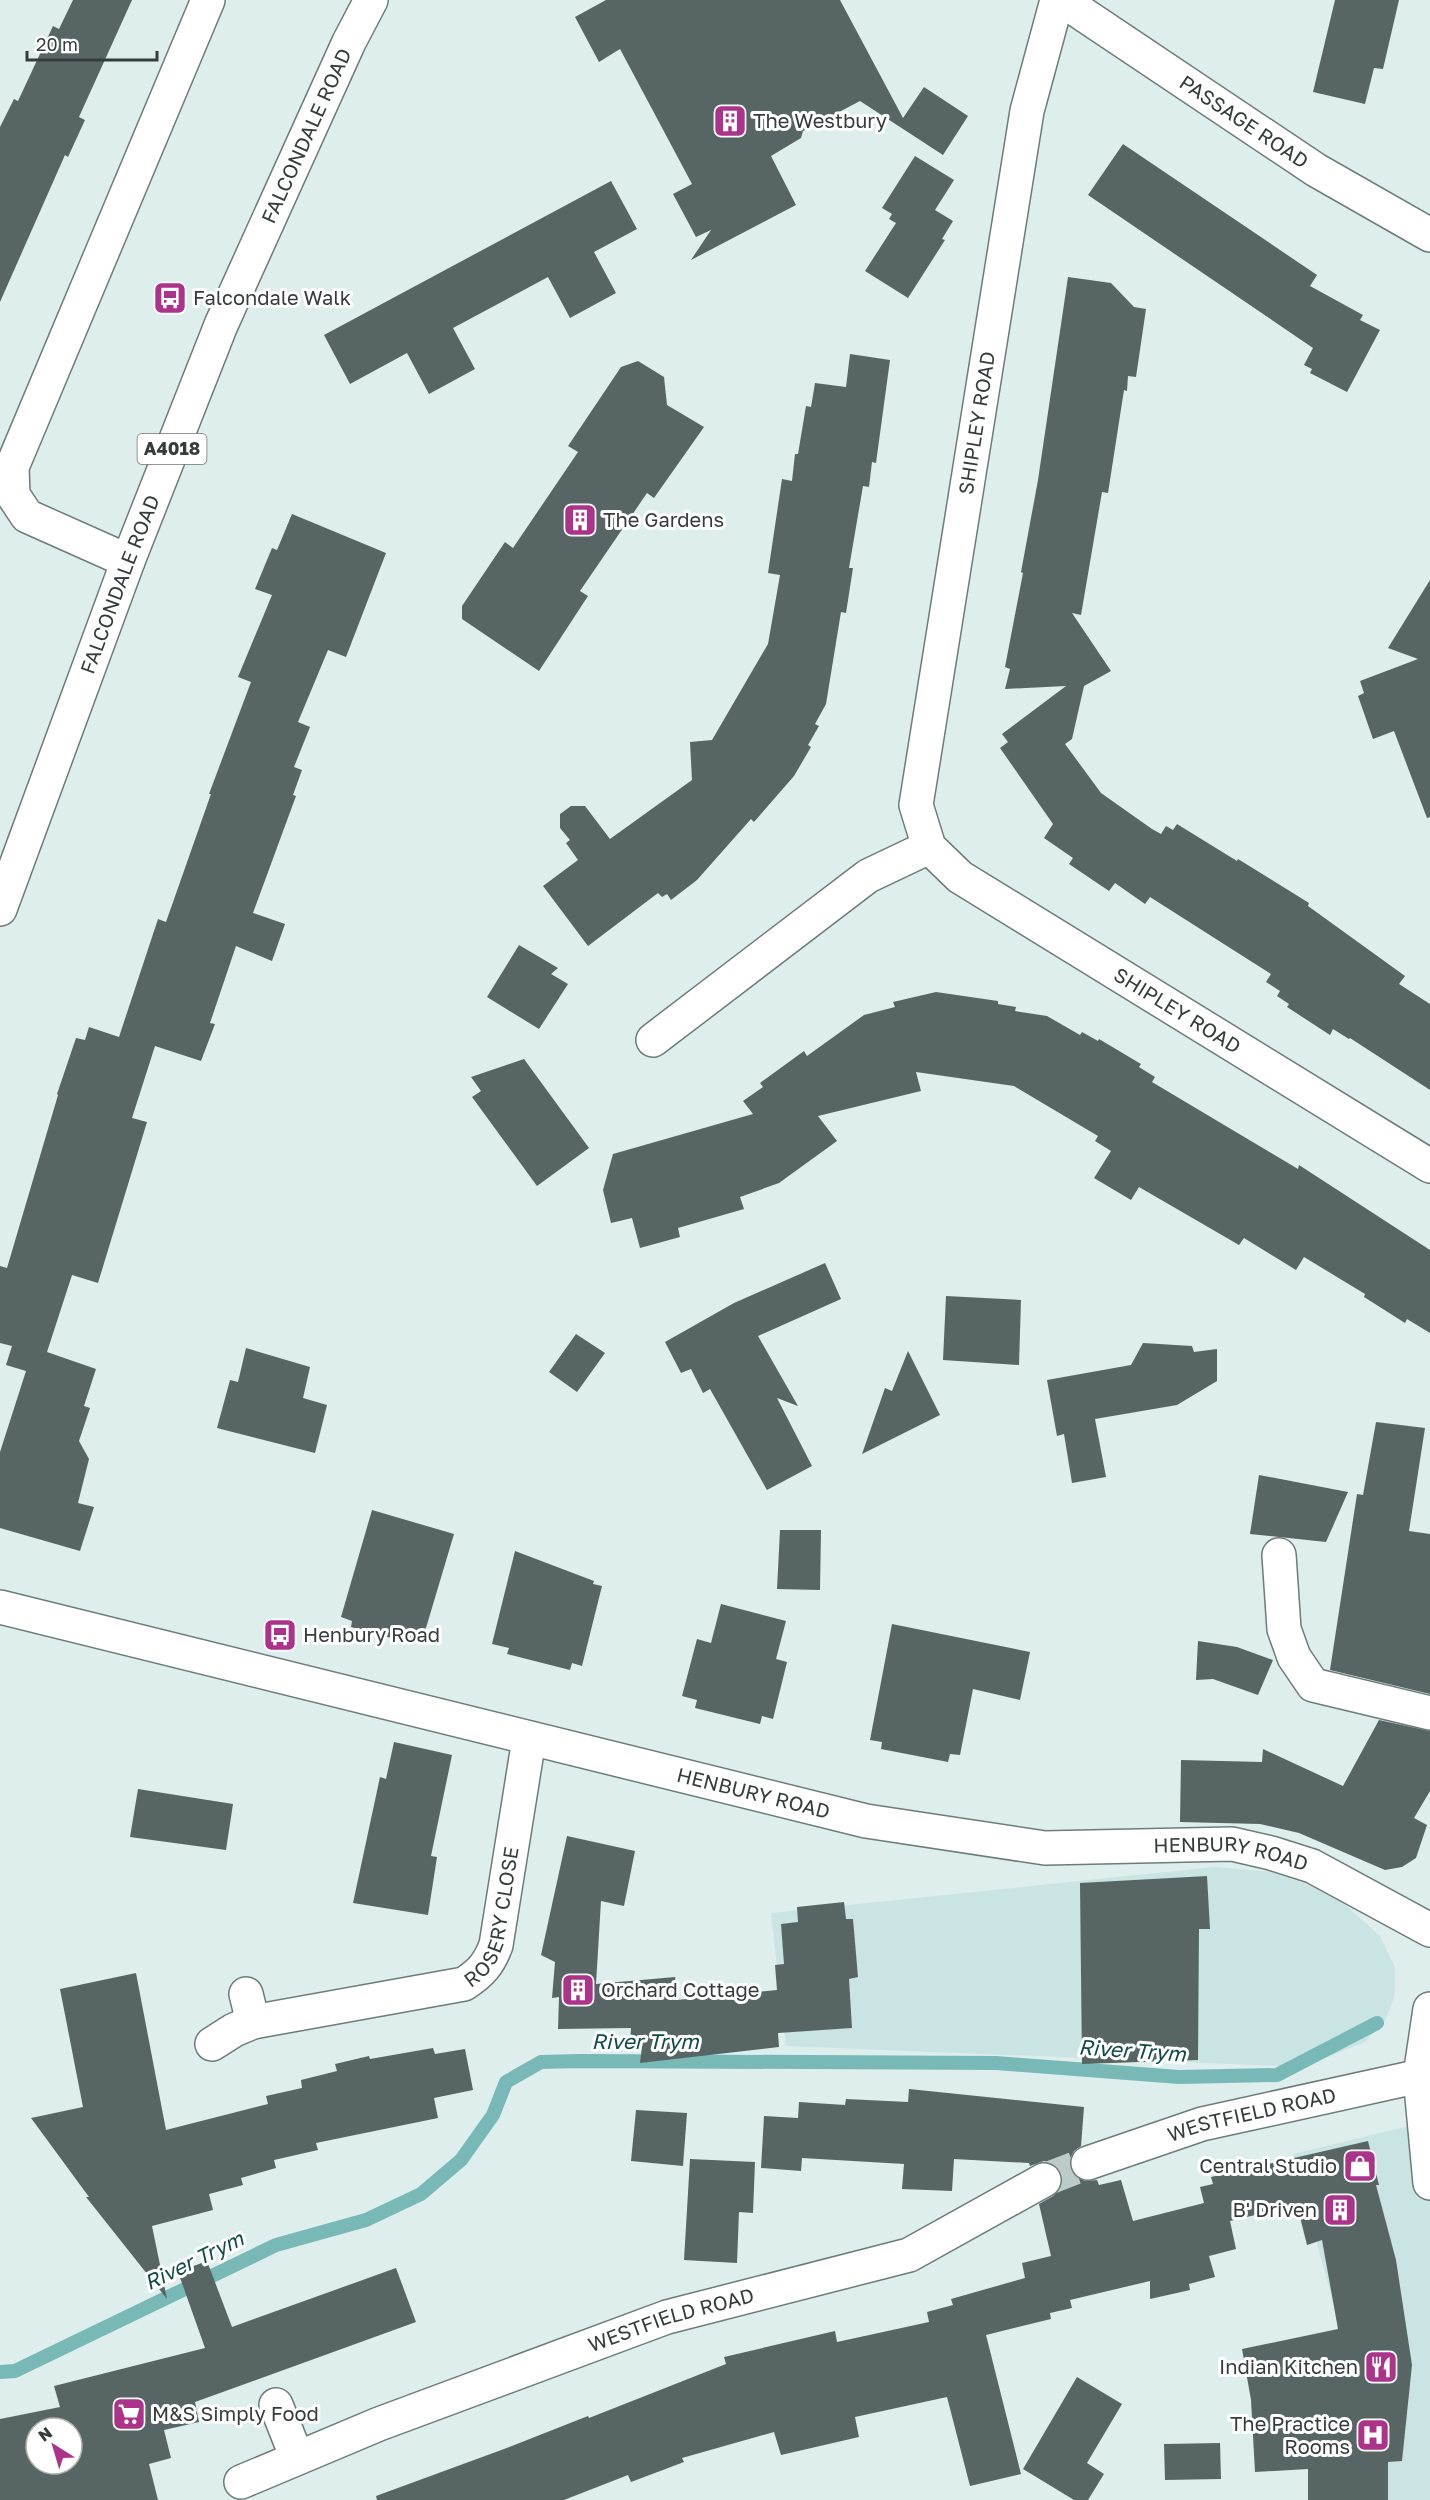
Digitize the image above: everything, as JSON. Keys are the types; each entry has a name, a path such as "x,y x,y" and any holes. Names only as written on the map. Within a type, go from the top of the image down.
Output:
{"street":[{"path":"128,561 27,516 12,495 12,467 208,0"},
{"name":"FALCONDALE ROAD","path":"0,909 128,561 243,273 371,0"},
{"name":"SHIPLEY ROAD","path":"1057,0 1028,111 916,805 929,847 960,877 1430,1166"},
{"name":"PASSAGE ROAD","path":"1062,0 1316,170 1430,235"},
{"path":"653,1040 868,876 929,847"},
{"path":"1279,1555 1284,1629 1294,1657 1313,1685 1430,1713"},
{"name":"HENBURY ROAD","path":"0,1607 866,1821 1045,1848 1232,1844 1312,1866 1430,1930"},
{"name":"ROSERY CLOSE","path":"212,2044 234,2030 250,2008 464,1984 479,1975 489,1963 496,1945 529,1739"},
{"path":"1430,2009 1420,2076 1430,2183"},
{"name":"WESTFIELD ROAD","path":"1088,2163 1202,2124 1420,2076"},
{"name":"WESTFIELD ROAD","path":"241,2482 390,2420 668,2318 909,2254 1044,2180"},
{"path":"276,2405 297,2458"}],"shaded area":[{"path":"1215,1867 1272,1872 1308,1885 1343,1903 1380,1936 1395,1967 1395,1994 1386,2019 1365,2042 1303,2067 786,2046 771,1913"},
{"path":"1430,2121 1430,2500 1344,2500 1345,2347 1293,2154"}],"building":[{"path":"73,0 132,0 79,117 85,120 68,157 65,155 0,302 0,127 14,99 18,101 53,26 59,29"},
{"name":"The Westbury","path":"606,0 840,0 903,118 924,87 968,116 943,155 860,101 803,131 801,138 771,156 796,205 691,260 711,230 696,237 673,194 692,184 620,49 599,62 575,17"},
{"path":"1335,0 1399,0 1383,69 1374,68 1365,104 1313,92"},
{"path":"1123,144 1317,275 1310,286 1363,315 1360,320 1380,330 1347,392 1310,373 1312,369 1304,365 1313,348 1088,195"},
{"path":"915,156 954,180 935,210 953,221 942,239 945,240 908,298 865,271 896,223 889,219 892,214 882,208"},
{"path":"611,181 637,229 594,252 616,293 570,318 548,277 453,328 475,369 429,394 407,353 350,384 324,335"},
{"path":"1068,277 1111,283 1134,307 1146,309 1136,377 1128,376 1108,493 1102,492 1081,615 1072,613 1111,671 1084,686 1072,739 1065,744 1101,793 1152,829 1161,834 1166,826 1173,830 1177,824 1237,861 1238,859 1309,903 1308,906 1405,976 1399,984 1430,1004 1430,1090 1350,1038 1333,1029 1330,1035 1287,1007 1289,1004 1277,996 1280,991 1266,982 1271,974 1150,897 1145,904 1115,883 1109,891 1069,864 1073,858 1044,838 1053,824 1000,748 1008,742 1002,734 1066,686 1005,689 1010,669 1005,667 1023,573 1021,572 1038,480"},
{"path":"850,354 890,360 876,463 872,462 869,487 863,486 849,568 853,568 846,613 841,612 826,704 815,724 819,726 808,745 811,747 794,776 754,822 751,819 697,880 671,900 667,894 662,897 658,893 588,946 543,886 578,860 566,843 570,840 560,828 560,814 571,806 585,806 610,839 692,780 690,742 712,740 768,644 780,575 768,573 782,479 792,481 795,454 798,454 806,406 811,407 815,383 846,387"},
{"name":"The Gardens","path":"638,361 664,377 667,405 704,427 654,498 647,493 580,591 588,596 539,671 462,619 462,606 505,542 513,548 578,452 568,446 621,367"},
{"path":"292,514 386,553 346,657 328,650 298,722 310,727 294,767 302,770 293,795 296,796 253,913 285,924 272,961 236,946 210,1023 215,1024 201,1061 155,1046 132,1118 147,1122 98,1283 72,1275 47,1352 96,1369 84,1406 90,1408 79,1441 89,1459 78,1503 94,1507 80,1551 0,1528 0,1452 26,1371 6,1365 12,1346 0,1343 0,1266 7,1268 57,1094 76,1038 85,1040 89,1027 119,1037 158,919 166,922 211,794 209,794 251,682 238,677 272,595 255,589 272,548 277,550"},
{"path":"1430,580 1430,817 1427,818 1394,731 1373,739 1358,696 1364,693 1360,681 1418,659 1388,648"},
{"path":"519,945 558,968 551,974 568,984 539,1029 487,997"},
{"path":"936,992 998,1001 998,1004 1016,1007 1015,1011 1047,1016 1080,1035 1082,1032 1098,1041 1099,1039 1141,1064 1139,1067 1155,1077 1152,1082 1298,1169 1299,1165 1430,1250 1430,1333 1407,1319 1405,1323 1364,1297 1365,1294 1304,1257 1296,1270 1244,1238 1239,1245 1139,1187 1131,1200 1094,1178 1111,1151 1095,1141 1098,1136 1014,1086 916,1072 921,1091 818,1116 837,1141 779,1183 740,1197 744,1209 678,1228 680,1237 640,1248 632,1218 611,1223 603,1190 613,1154 753,1114 743,1101 763,1087 760,1083 804,1051 807,1056 864,1015 895,1007 893,1002"},
{"path":"524,1059 589,1148 537,1186 472,1097 481,1091 471,1077"},
{"path":"825,1263 841,1299 758,1336 798,1406 777,1398 812,1466 767,1490 710,1389 703,1393 691,1369 681,1373 665,1342 734,1303"},
{"path":"946,1296 1021,1300 1019,1365 943,1360"},
{"path":"576,1334 605,1353 577,1392 549,1372"},
{"path":"1143,1343 1192,1346 1194,1352 1217,1349 1217,1381 1177,1405 1095,1419 1106,1477 1072,1483 1064,1434 1057,1436 1047,1380 1131,1365"},
{"path":"246,1348 310,1367 303,1398 327,1405 315,1453 217,1428 230,1380 238,1382"},
{"path":"908,1351 940,1415 862,1454 885,1388 892,1391"},
{"path":"1376,1422 1425,1428 1409,1531 1430,1534 1430,1694 1330,1670 1357,1494 1363,1495"},
{"path":"1259,1475 1348,1492 1326,1542 1250,1534"},
{"path":"372,1510 454,1534 423,1638 413,1635 410,1643 351,1627 352,1621 341,1617"},
{"path":"780,1530 821,1530 820,1590 777,1589"},
{"path":"515,1551 602,1586 582,1666 572,1663 570,1670 507,1654 509,1648 492,1644"},
{"path":"721,1604 786,1621 776,1659 787,1662 773,1719 762,1716 760,1724 695,1708 697,1700 682,1696 697,1639 711,1643"},
{"path":"892,1624 1030,1652 1020,1700 973,1689 960,1755 950,1754 948,1762 881,1749 882,1742 870,1740"},
{"path":"1198,1641 1237,1647 1273,1660 1258,1695 1213,1679 1196,1680"},
{"path":"1379,1720 1430,1731 1430,1791 1414,1818 1427,1825 1416,1858 1402,1867 1385,1870 1299,1833 1260,1824 1180,1822 1181,1760 1262,1762 1263,1749 1343,1786"},
{"path":"394,1742 452,1755 431,1856 437,1857 428,1915 353,1903 380,1777 386,1779"},
{"path":"138,1789 233,1804 226,1850 130,1837"},
{"path":"567,1836 635,1851 624,1906 601,1901 596,1984 675,1977 677,2000 777,1990 775,1965 784,1964 781,1924 798,1922 797,1907 844,1902 846,1919 853,1919 858,1977 849,1979 852,2028 778,2033 779,2047 640,2063 642,2046 630,2044 631,2028 558,2029 559,1997 552,1998 555,1962 541,1955"},
{"path":"1207,1876 1210,1929 1199,1929 1198,2060 1082,2064 1080,1883"},
{"path":"136,1973 166,2130 268,2104 266,2096 302,2088 301,2080 337,2071 335,2064 369,2056 370,2059 433,2048 435,2054 465,2049 473,2090 434,2098 438,2118 316,2143 318,2150 274,2160 276,2168 241,2178 243,2185 209,2194 213,2210 152,2226 167,2299 86,2197 89,2197 31,2118 83,2107 60,1989"},
{"path":"909,2089 1084,2107 1081,2146 1074,2151 1070,2159 1071,2170 1076,2177 1085,2181 1097,2180 1099,2185 1121,2180 1133,2221 1204,2203 1200,2187 1213,2184 1211,2177 1368,2141 1379,2185 1376,2185 1396,2260 1412,2365 1402,2461 1388,2462 1388,2500 1308,2500 1308,2469 1255,2472 1251,2400 1242,2349 1338,2329 1322,2240 1307,2245 1297,2205 1230,2221 1236,2249 1209,2256 1215,2277 1189,2284 1190,2290 1150,2299 1150,2281 1070,2300 1072,2308 1050,2313 1051,2319 986,2335 1021,2474 970,2486 947,2397 855,2417 859,2437 781,2455 774,2432 682,2458 684,2462 631,2482 628,2475 564,2500 377,2500 376,2496 588,2416 589,2418 726,2364 724,2357 835,2331 837,2342 929,2322 927,2312 953,2305 951,2299 1025,2278 1022,2263 1051,2256 1039,2204 1053,2196 1060,2189 1063,2181 1061,2171 1053,2164 1044,2161 1030,2166 1029,2163 954,2159 952,2191 902,2189 904,2164 802,2158 801,2171 761,2168 764,2116 798,2118 799,2102 845,2105 846,2099 908,2102"},
{"path":"636,2110 687,2113 683,2166 631,2161"},
{"path":"690,2159 755,2162 753,2213 739,2212 737,2263 684,2260"},
{"path":"207,2261 232,2327 396,2268 416,2322 195,2402 199,2422 164,2430 171,2458 149,2464 158,2500 0,2500 0,2419 60,2407 54,2386 205,2348 178,2272"},
{"path":"1077,2377 1122,2404 1087,2463 1104,2474 1088,2500 1074,2500 1023,2469"},
{"path":"1220,2443 1221,2479 1165,2480 1164,2444"}],"waterway":[{"name":"River Trym","path":"0,2372 15,2371 276,2245 366,2220 421,2194 461,2160 493,2115 506,2082 541,2062 996,2063 1179,2077 1277,2075 1377,2023"}],"tunnel":[{"path":"1044,2180 1088,2163"}],"place":[{"name":"The Westbury","path":"730,121"},
{"name":"Falcondale Walk","path":"170,298"},
{"name":"The Gardens","path":"580,520"},
{"name":"Henbury Road","path":"280,1635"},
{"name":"Orchard Cottage","path":"578,1990"},
{"name":"Central Studio","path":"1360,2166"},
{"name":"B' Driven","path":"1340,2210"},
{"name":"Indian Kitchen","path":"1381,2367"},
{"name":"M&S Simply Food","path":"129,2414"},
{"name":"The Practice Rooms","path":"1373,2435"}]}
